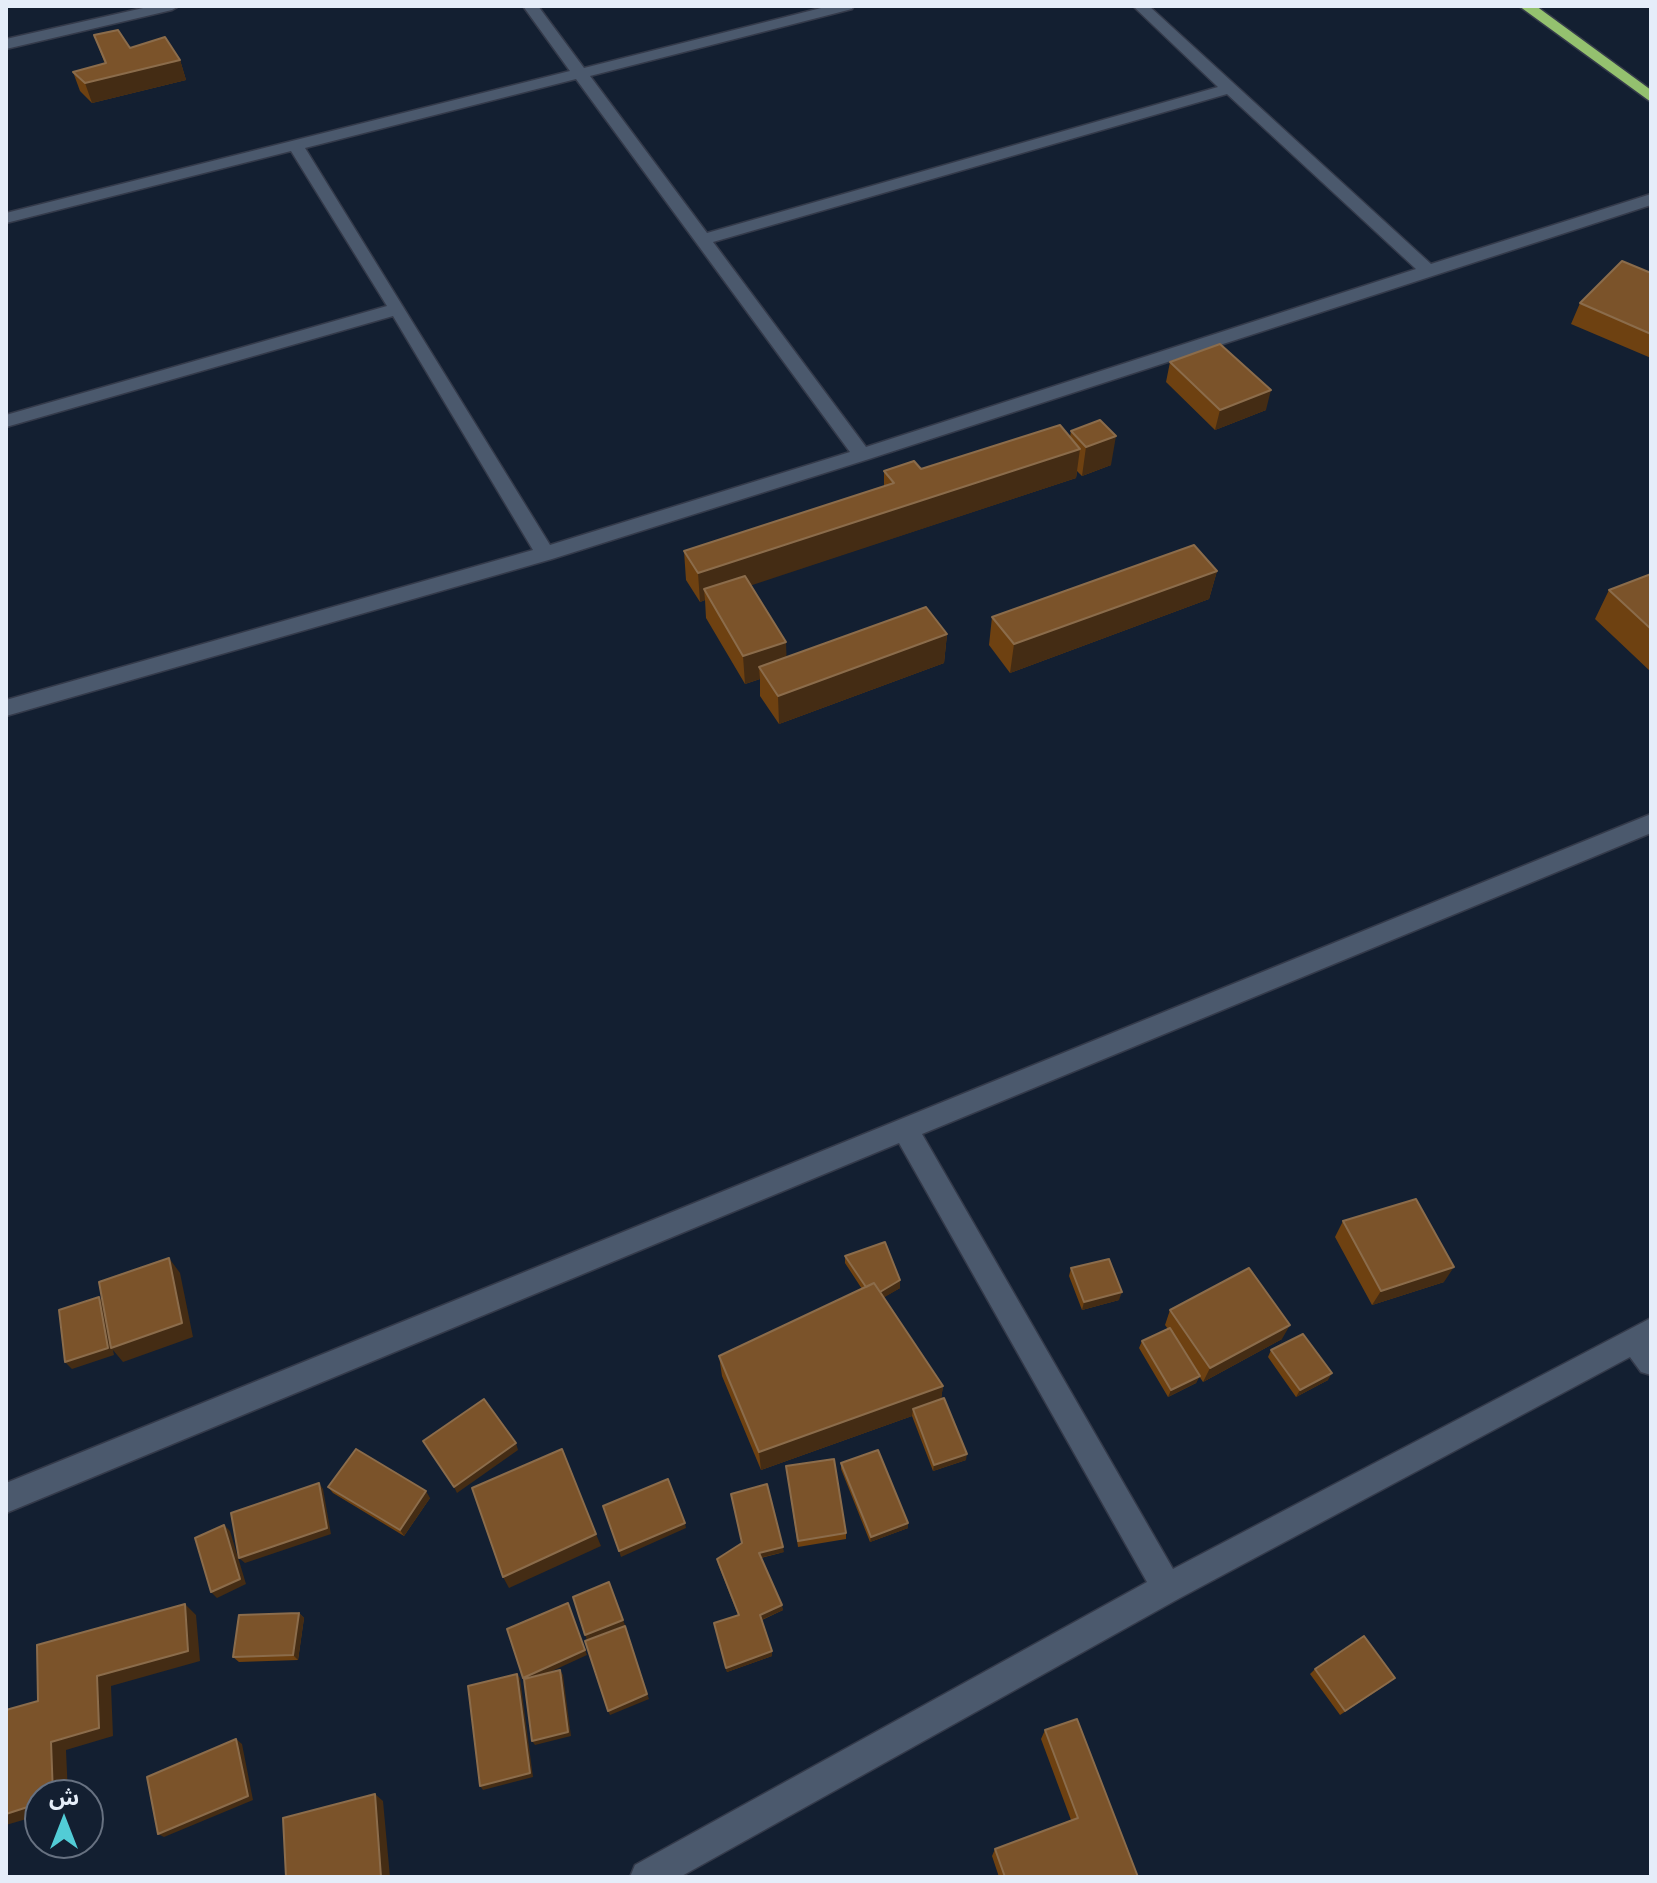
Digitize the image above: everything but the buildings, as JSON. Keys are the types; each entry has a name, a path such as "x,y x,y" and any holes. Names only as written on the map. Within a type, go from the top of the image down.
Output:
{"highway":[{"path":"1526,6 1651,97"}],"street":[{"path":"6,44 172,6"},
{"path":"530,6 862,455"},
{"path":"6,218 847,6"},
{"path":"1140,6 1427,270"},
{"path":"704,239 1231,88"},
{"path":"295,145 545,554"},
{"path":"6,708 545,554 862,455 1651,199"},
{"path":"6,421 398,309"},
{"path":"6,1498 1651,823"},
{"path":"905,1129 1167,1588"},
{"path":"653,1876 1167,1588 1646,1344"}]}
